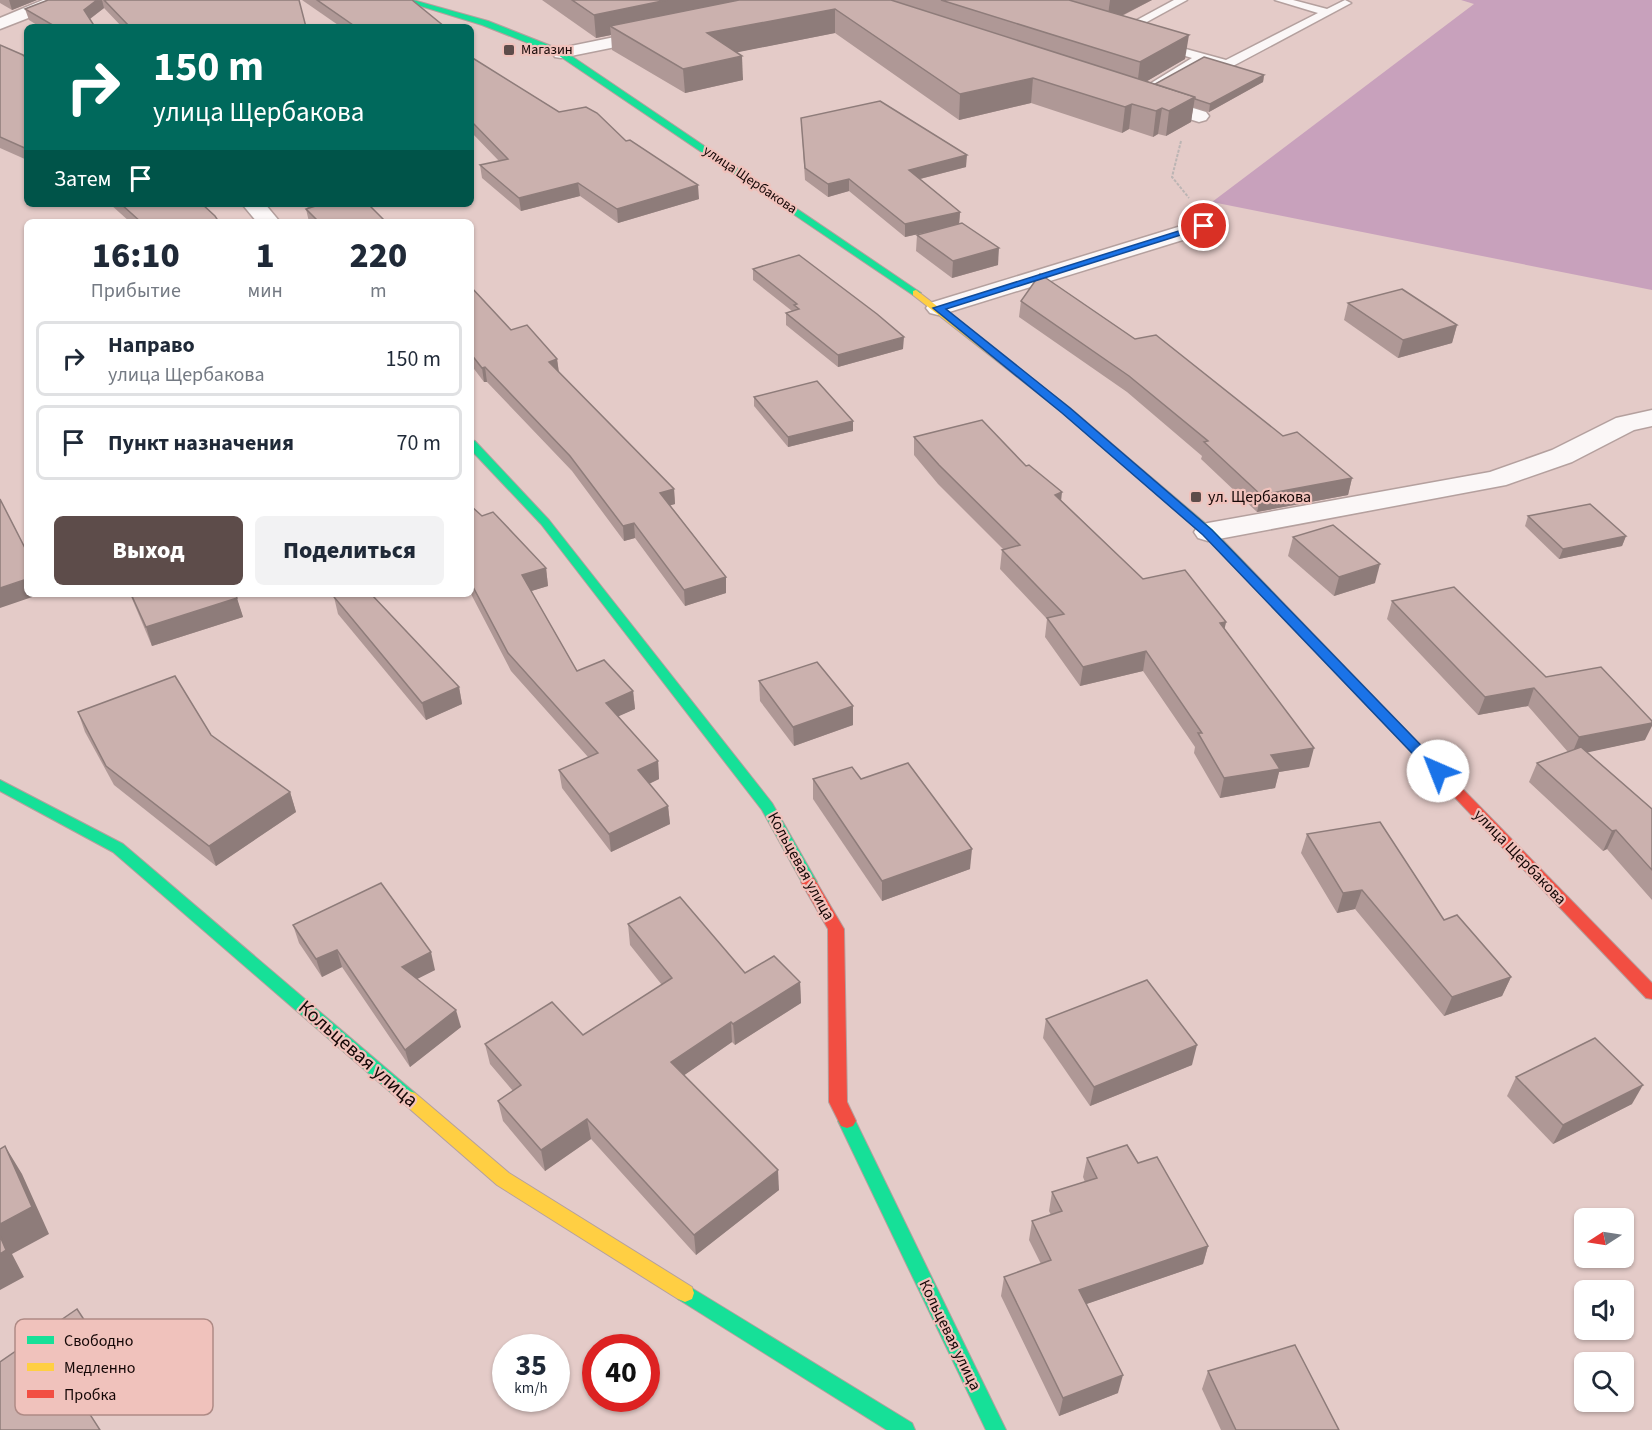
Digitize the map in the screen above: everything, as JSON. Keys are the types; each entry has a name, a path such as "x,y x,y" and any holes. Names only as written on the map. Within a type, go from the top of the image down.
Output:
{"street":[{"path":"0,24 58,0"},
{"name":"улица Щербакова","path":"405,0 485,23 561,52 938,308 1066,410 1208,532 1652,993"},
{"path":"561,52 666,31"},
{"path":"1130,94 1199,116"},
{"path":"256,207 266,219"},
{"path":"938,308 1204,226"},
{"path":"1208,532 1496,479 1562,456 1625,424 1652,418"},
{"name":"Кольцевая улица","path":"474,446 545,522 767,807 836,929 838,1102 996,1430"},
{"name":"Кольцевая улица","path":"0,785 118,848 503,1179 905,1430"}],"lane":[{"path":"1182,0 1114,31 1227,64 1346,3"},
{"path":"1280,0 1327,12"},
{"path":"1130,94 1202,57"}],"path":[{"path":"1199,116 1183,134 1172,177 1191,201 1204,226"}],"shaded area":[{"path":"1461,0 1652,0 1652,290 1212,202 1474,4"}],"building":[{"path":"48,0 97,0 84,10 93,24 51,24 25,9"},
{"path":"104,0 299,0 305,24 127,24"},
{"path":"317,0 412,0 441,24 352,24"},
{"path":"572,0 667,0 594,15"},
{"path":"739,0 891,0 1195,97 1169,111 1162,108 1156,111 1132,104 1125,107 1033,78 960,94 835,9 707,33 742,56 683,69 610,26"},
{"path":"941,0 1069,0 1189,35 1140,62"},
{"path":"0,45 24,56 24,148 0,137"},
{"path":"1204,57 1264,75 1210,104 1155,84"},
{"path":"474,59 559,112 586,107 597,113 626,141 630,140 698,185 617,209 578,183 519,198 480,165 508,159 474,124"},
{"path":"880,101 967,155 909,170 960,212 905,224 849,179 828,184 805,168 801,118"},
{"path":"124,207 205,207 217,219 138,219"},
{"path":"371,207 383,219 316,219 306,209"},
{"path":"962,223 999,248 953,261 917,235"},
{"path":"799,255 904,337 838,355 786,313 799,309 794,305 797,304 753,269"},
{"path":"1040,274 1135,339 1156,335 1283,436 1297,432 1352,478 1261,495 1204,442 1208,441 1129,376 1021,301"},
{"path":"1402,289 1457,325 1403,340 1348,303"},
{"path":"474,290 511,330 527,325 557,359 549,362 674,489 660,493 726,577 684,590 634,523 623,526 570,456 485,367 482,368 474,358"},
{"path":"817,381 853,421 788,437 754,397"},
{"path":"982,420 1026,466 1029,465 1062,492 1055,495 1143,579 1185,570 1226,622 1220,623 1314,748 1271,755 1280,769 1224,778 1198,733 1202,733 1146,651 1083,667 1047,618 1064,614 1002,550 1020,545 914,437"},
{"path":"0,499 24,546 24,580 0,588"},
{"path":"1590,504 1626,536 1563,549 1528,516"},
{"path":"474,509 482,516 493,512 546,568 522,575 577,671 604,660 633,691 606,703 658,761 638,770 668,806 609,834 559,770 598,753 508,653 474,589"},
{"path":"1333,525 1380,564 1339,577 1293,537"},
{"path":"1454,587 1546,677 1601,667 1652,723 1579,737 1534,688 1485,697 1392,601"},
{"path":"132,597 237,598 146,627"},
{"path":"334,597 374,597 459,687 422,703"},
{"path":"817,662 853,706 793,727 759,681"},
{"path":"175,676 211,735 290,792 209,846 106,766 78,712"},
{"path":"1581,747 1652,809 1652,870 1616,830 1612,831 1537,763"},
{"path":"908,763 972,849 882,881 813,779 852,767 861,779"},
{"path":"1380,822 1444,920 1457,915 1511,977 1452,997 1362,890 1343,893 1307,834"},
{"path":"381,883 431,952 402,967 456,1010 405,1050 337,950 316,959 293,925"},
{"path":"680,897 745,973 774,956 800,982 733,1024 731,1022 671,1062 778,1170 694,1235 587,1119 541,1150 498,1101 521,1085 485,1044 552,1002 583,1035 672,978 628,924"},
{"path":"1147,980 1197,1045 1094,1087 1046,1019"},
{"path":"1595,1038 1643,1085 1563,1125 1516,1077"},
{"path":"1127,1145 1138,1163 1157,1157 1208,1246 1079,1290 1123,1375 1063,1398 1004,1277 1051,1260 1032,1221 1062,1211 1052,1192 1097,1178 1087,1158"},
{"path":"5,1146 32,1207 0,1224 0,1149"},
{"path":"0,1236 6,1250 0,1254"},
{"path":"77,1309 84,1319 62,1319"},
{"path":"1295,1345 1339,1430 1236,1430 1208,1371"},
{"path":"15,1352 15,1415 90,1415 100,1430 0,1430 0,1362"}],"traffic: fast":[{"path":"405,0 485,23 561,53 916,293"},
{"path":"474,446 545,522 767,807 809,882"},
{"path":"1122,458 1208,532 1446,780"},
{"path":"0,785 118,848 409,1098"},
{"path":"847,1121 996,1430"},
{"path":"685,1293 905,1430"}],"traffic: slow":[{"path":"916,293 1066,410 1122,458"},
{"path":"409,1098 503,1179 685,1293"}],"traffic: jam":[{"path":"1446,780 1652,993"},
{"path":"809,882 836,929 838,1102 847,1121"}],"place":[{"name":"Магазин","path":"509,50"},
{"name":"ул. Щербакова","path":"1196,497"}],"route":[{"path":"1204,226 938,308 1066,410 1208,532 1438,771"}]}
